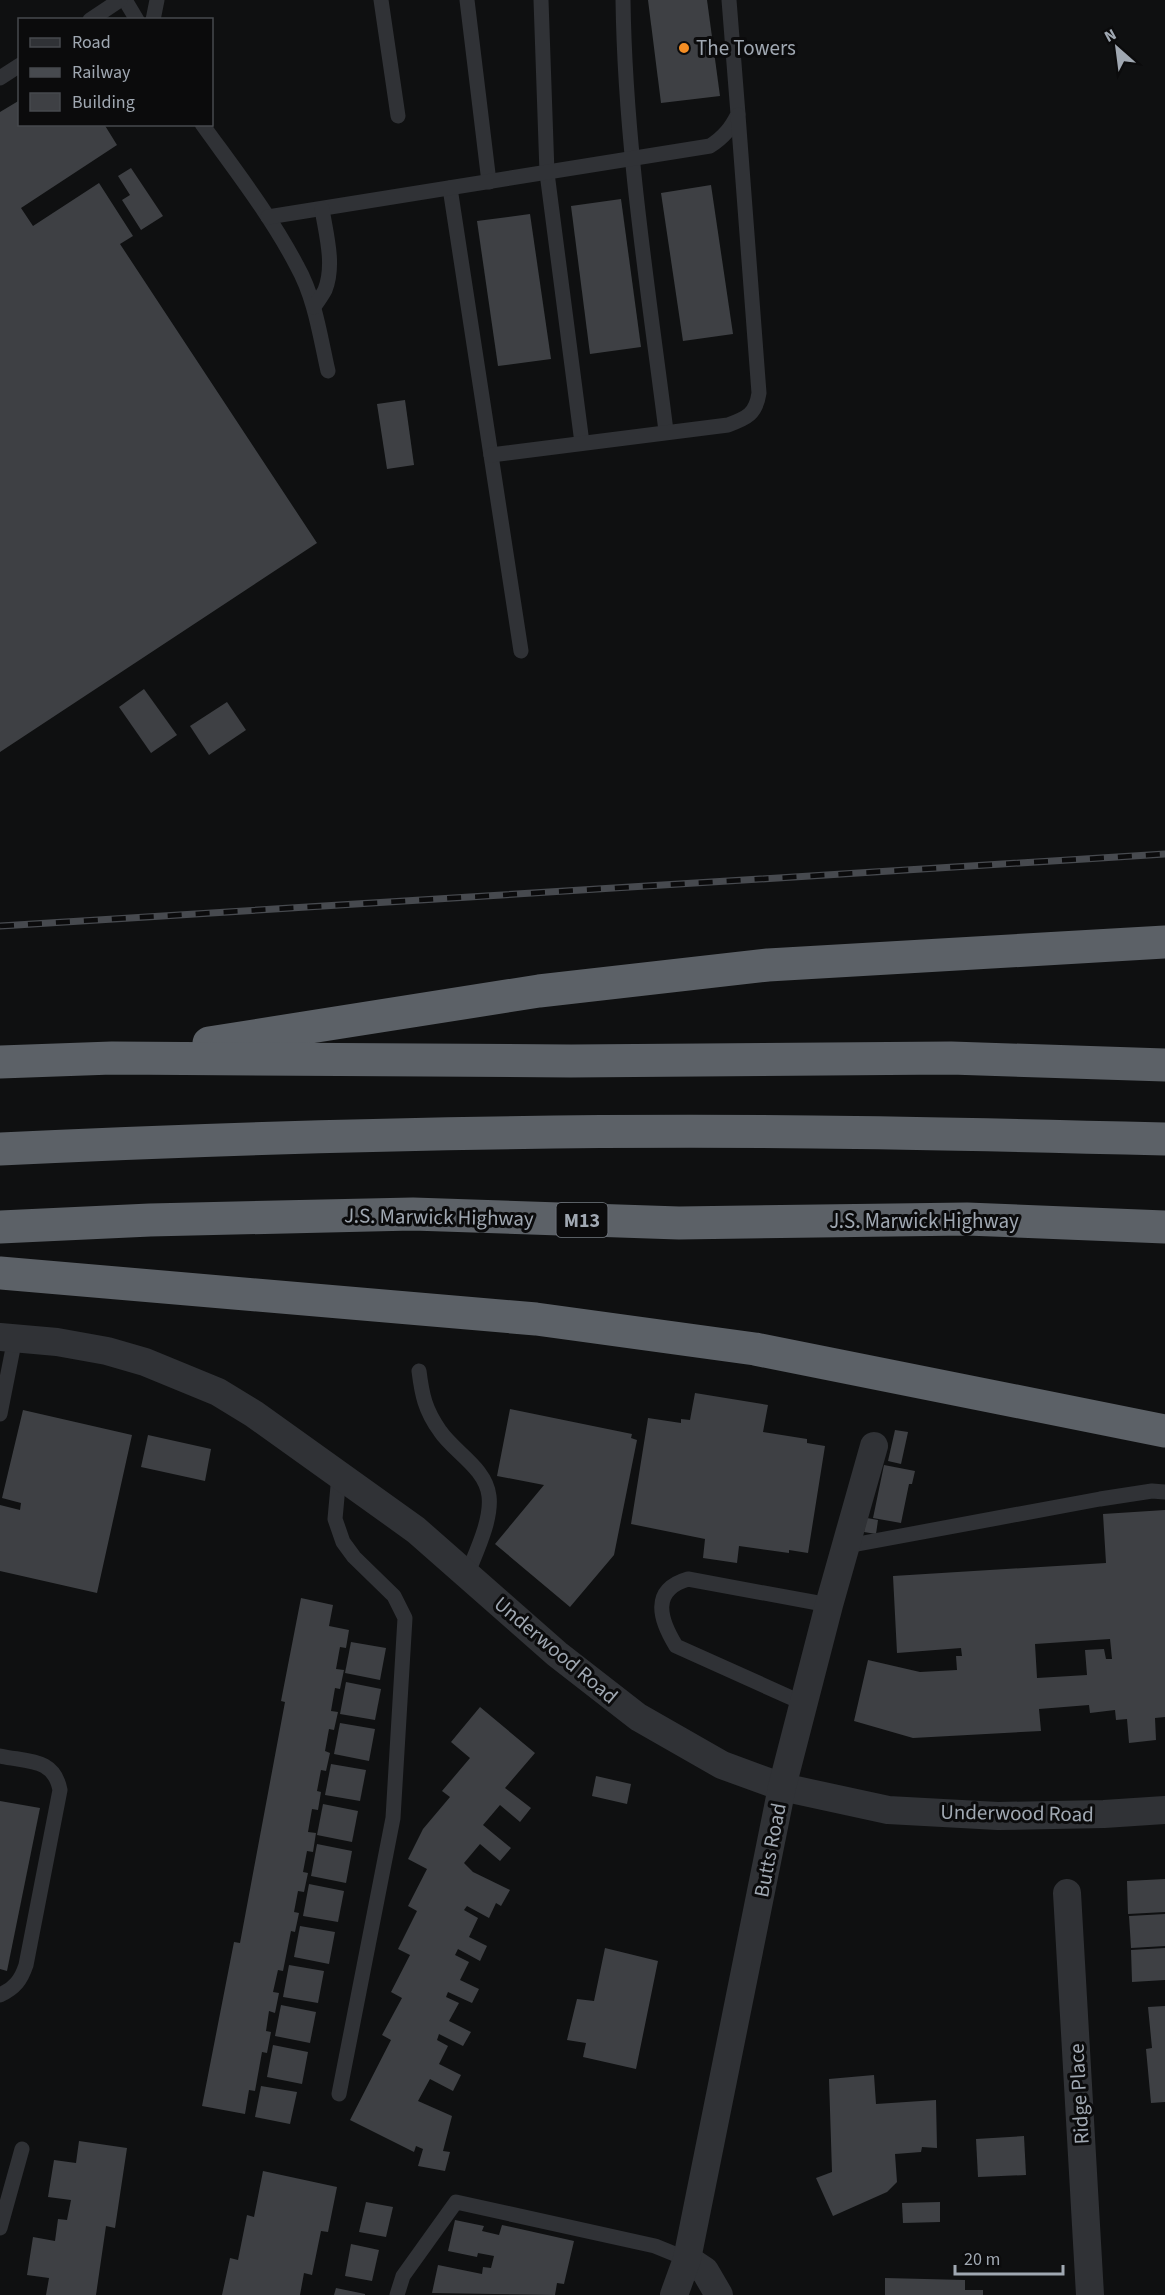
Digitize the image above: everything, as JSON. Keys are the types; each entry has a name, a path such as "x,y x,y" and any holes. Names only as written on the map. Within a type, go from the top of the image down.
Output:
{"highway":[{"path":"112,1058 539,991 768,964 1165,942"},
{"path":"0,1062 112,1058 572,1061 951,1058 1165,1065"},
{"path":"0,1149 166,1141 478,1133 813,1132 1165,1138"},
{"name":"J.S. Marwick Highway","path":"0,1227 150,1220 413,1214 678,1223 967,1219 1165,1227"},
{"path":"0,1274 536,1319 755,1349 1165,1431"}],"street":[{"name":"Underwood Road","path":"8,1338 57,1341 107,1352 145,1362 218,1392 254,1414 416,1530 556,1654 638,1718 722,1765 782,1787 888,1810 998,1816 1104,1814 1165,1810"},
{"name":"Butts Road","path":"674,2295 687,2259 782,1787 829,1605 874,1446"},
{"name":"Ridge Place","path":"1067,1893 1090,2295"},
{"path":"687,2259 705,2271 719,2295"}],"lane":[{"path":"93,18 120,0"},
{"path":"125,0 136,18"},
{"path":"153,18 157,0"},
{"path":"381,0 398,116"},
{"path":"468,0 489,182"},
{"path":"540,0 547,172 582,443"},
{"path":"623,0 624,57 632,159 666,431"},
{"path":"491,455 666,431 728,425 743,420 752,414 757,406 759,393 729,0"},
{"path":"0,78 18,66"},
{"path":"268,217 710,146 721,140 730,130 738,114"},
{"path":"203,126 268,217 298,266 314,307 328,371"},
{"path":"450,188 521,651"},
{"path":"314,307 325,291 328,266 329,253 322,209"},
{"path":"0,1414 8,1338"},
{"path":"419,1371 423,1401 431,1417 441,1432 483,1479 489,1496 486,1526 467,1575"},
{"path":"339,1475 335,1519 343,1542 354,1557 394,1596 405,1618 393,1818 339,2094"},
{"path":"847,1546 1100,1499 1152,1491 1165,1492"},
{"path":"804,1704 676,1646 665,1628 661,1614 663,1603 668,1590 676,1582 688,1579 829,1605"},
{"path":"0,1756 49,1767 58,1781 60,1790 26,1965 21,1978 12,1990 0,1995"},
{"path":"0,2228 22,2149"},
{"path":"397,2295 403,2276 456,2202 655,2246 687,2259"}],"building":[{"name":"The Towers","path":"648,0 707,0 720,96 661,103"},
{"path":"18,101 18,126 105,126 117,145 21,208 33,226 99,183 133,236 120,244 317,543 0,752 0,112"},
{"path":"131,168 163,216 141,230 122,200 130,195 118,176"},
{"path":"711,185 733,334 683,341 661,193"},
{"path":"621,199 641,347 590,354 571,206"},
{"path":"530,214 551,359 498,366 477,221"},
{"path":"405,400 414,465 387,469 377,404"},
{"path":"144,689 177,735 151,753 119,707"},
{"path":"227,702 246,730 209,755 190,726"},
{"path":"695,1393 768,1405 763,1432 807,1439 807,1443 825,1446 808,1553 789,1550 789,1553 739,1546 737,1563 703,1558 705,1539 631,1524 648,1418 681,1423 681,1419 690,1420"},
{"path":"510,1409 632,1434 631,1438 637,1440 614,1555 570,1607 495,1544 544,1485 497,1476"},
{"path":"23,1410 132,1435 97,1593 0,1571 0,1505 20,1510 21,1503 2,1498"},
{"path":"895,1430 908,1432 901,1464 888,1461"},
{"path":"148,1435 211,1449 205,1481 141,1467"},
{"path":"884,1465 915,1471 912,1484 909,1484 901,1523 873,1518"},
{"path":"1165,1510 1165,1717 1155,1718 1156,1740 1129,1743 1127,1719 1116,1720 1115,1710 1090,1713 1089,1705 1039,1709 1041,1731 913,1738 854,1721 868,1660 920,1672 957,1670 956,1656 962,1656 961,1648 897,1653 893,1576 1106,1563 1103,1514","holes":["1110,1639 1112,1659 1106,1659 1104,1649 1085,1650 1087,1675 1037,1678 1035,1644"]},
{"path":"867,1518 878,1520 876,1534 864,1532"},
{"path":"301,1598 333,1605 329,1626 349,1630 346,1648 340,1647 336,1669 344,1670 340,1689 335,1688 331,1711 338,1712 334,1730 329,1729 325,1751 330,1753 326,1771 321,1770 317,1791 321,1792 318,1810 312,1809 308,1832 316,1833 313,1852 307,1851 303,1872 308,1873 304,1892 298,1891 294,1912 299,1913 295,1932 291,1931 283,1971 278,1970 273,1992 279,1993 275,2013 269,2011 266,2031 271,2032 267,2053 262,2052 255,2091 249,2090 245,2114 202,2106 234,1942 240,1943 285,1702 281,1701"},
{"path":"351,1642 386,1648 380,1680 345,1673"},
{"path":"346,1682 381,1689 375,1720 340,1714"},
{"path":"480,1707 535,1753 505,1788 531,1808 520,1822 500,1805 483,1825 511,1848 500,1861 480,1844 464,1863 473,1872 510,1890 501,1906 496,1903 489,1918 467,1906 464,1910 478,1918 469,1937 487,1946 480,1961 458,1949 455,1955 469,1962 460,1980 479,1989 472,2003 448,1992 446,1997 459,2003 449,2021 471,2032 463,2046 439,2034 437,2040 448,2046 439,2064 461,2075 453,2091 430,2079 418,2101 452,2116 443,2151 450,2152 445,2171 418,2166 423,2149 416,2146 414,2152 350,2120 391,2040 382,2035 402,1998 391,1992 410,1955 398,1949 417,1911 408,1906 427,1869 408,1859 423,1829 450,1797 442,1791 470,1758 451,1742"},
{"path":"340,1723 375,1729 369,1761 334,1754"},
{"path":"331,1764 366,1770 360,1801 325,1795"},
{"path":"596,1776 631,1784 627,1804 592,1796"},
{"path":"0,1801 40,1808 7,1971 0,1969"},
{"path":"323,1804 358,1811 352,1842 317,1835"},
{"path":"317,1844 352,1851 346,1883 311,1876"},
{"path":"1165,1879 1165,1912 1128,1914 1127,1881"},
{"path":"309,1884 344,1891 338,1922 303,1916"},
{"path":"1165,1914 1165,1946 1131,1948 1129,1916"},
{"path":"300,1926 335,1932 329,1964 294,1957"},
{"path":"605,1948 658,1961 636,2069 583,2057 586,2043 567,2040 577,1999 594,2001"},
{"path":"1165,1948 1165,1980 1132,1982 1131,1950"},
{"path":"289,1965 324,1971 318,2003 283,1997"},
{"path":"281,2005 316,2012 310,2043 275,2036"},
{"path":"1165,2006 1165,2102 1151,2103 1146,2049 1152,2048 1148,2007"},
{"path":"273,2045 308,2052 302,2084 267,2077"},
{"path":"874,2075 876,2104 936,2100 937,2148 922,2147 921,2152 895,2154 897,2182 887,2192 833,2216 816,2178 832,2172 829,2079"},
{"path":"261,2086 297,2092 290,2124 255,2117"},
{"path":"1024,2136 1026,2175 978,2177 976,2139"},
{"path":"79,2141 127,2148 115,2228 106,2226 96,2295 46,2295 49,2278 27,2275 33,2237 55,2241 58,2219 67,2220 71,2200 48,2197 54,2160 76,2163"},
{"path":"263,2171 337,2187 328,2232 321,2231 312,2275 304,2273 300,2295 222,2295 230,2258 238,2260 247,2215 254,2217"},
{"path":"366,2202 393,2207 386,2237 359,2232"},
{"path":"940,2202 940,2222 903,2223 902,2203"},
{"path":"455,2220 484,2226 482,2231 499,2235 502,2225 574,2241 564,2284 557,2283 555,2295 432,2293 438,2265 482,2274 483,2267 491,2268 494,2256 478,2253 477,2257 448,2251"},
{"path":"351,2244 379,2250 372,2281 345,2276"},
{"path":"885,2278 965,2280 965,2290 983,2290 983,2295 885,2295"},
{"path":"336,2288 365,2294 365,2295 334,2295"}],"railway":[{"path":"0,926 1165,854"}],"place":[{"name":"The Towers","path":"684,48"}]}
